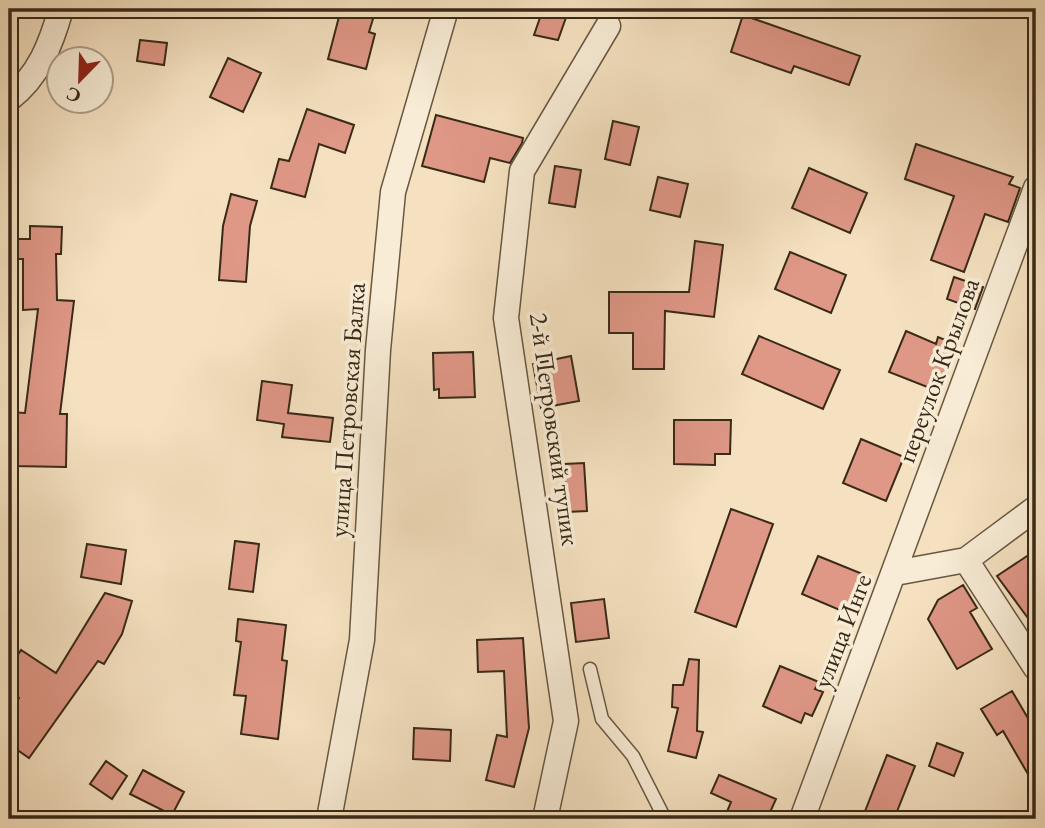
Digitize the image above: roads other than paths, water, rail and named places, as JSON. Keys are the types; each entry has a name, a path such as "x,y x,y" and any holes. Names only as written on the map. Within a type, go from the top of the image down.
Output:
{"street":[{"path":"9,99 28,84 52,40 61,9"},
{"name":"улица Петровская Балка","path":"329,819 362,640 378,350 393,192 446,9"},
{"name":"2-й Петровский тупик","path":"545,819 565,721 506,317 522,171 608,26"},
{"name":"переулок Крылова","path":"895,573 1036,188"},
{"name":"улица Инге","path":"802,819 895,573 966,559 1036,508"},
{"path":"966,559 1036,668"}],"lane":[{"path":"590,669 602,719 633,756 665,819"}]}
